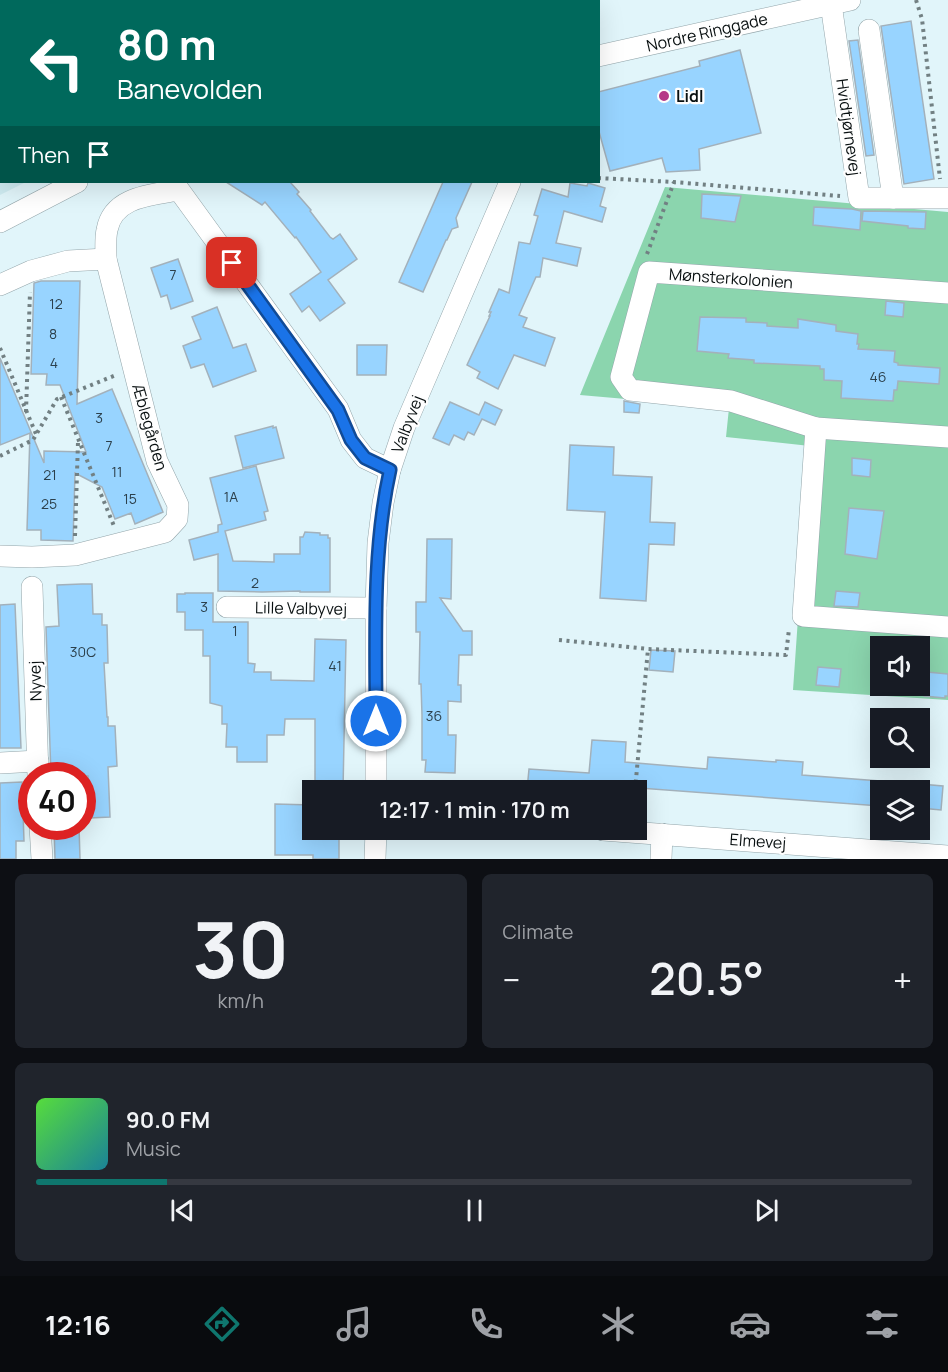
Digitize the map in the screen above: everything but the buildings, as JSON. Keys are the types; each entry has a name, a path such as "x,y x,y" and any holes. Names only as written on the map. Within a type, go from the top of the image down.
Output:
{"street":[{"name":"Hvidtjørnevej","path":"841,2 859,198 945,198"},
{"name":"Nordre Ringgade","path":"600,57 841,2"},
{"path":"869,30 893,198"},
{"path":"0,222 75,183"},
{"name":"Valbyvej","path":"376,780 378,543 390,470 404,428 510,183"},
{"name":"Æblegården","path":"0,556 75,555 165,532 177,519 178,505 157,461 106,259 107,230 110,221 121,205 131,200 179,190 338,410 351,440 365,458 390,470"},
{"path":"0,285 31,271 68,261 106,259"},
{"name":"Mønsterkolonien","path":"948,293 649,272 621,377 630,390 731,401 816,428 948,437"},
{"path":"816,428 802,616 948,627"},
{"name":"Nyvej","path":"32,587 38,762"},
{"name":"Lille Valbyvej","path":"227,607 376,608"},
{"path":"0,763 18,765"},
{"name":"Elmevej","path":"647,833 943,857"},
{"path":"661,859 662,834"},
{"path":"41,840 42,859"},
{"path":"375,859 376,840"}],"path":[{"path":"916,0 922,19 945,198"},
{"path":"600,178 859,198"},
{"path":"649,272 646,258 674,182"},
{"path":"26,412 31,271"},
{"path":"0,348 36,435"},
{"path":"0,456 33,440 57,399 134,368"},
{"path":"61,397 122,543"},
{"path":"75,555 78,439"},
{"path":"559,640 648,649 786,655 791,615 802,616"},
{"path":"636,780 648,649"}],"shaded area":[{"path":"0,183 24,183 0,195"}],"green space":[{"path":"665,187 948,212 948,700 886,696 930,696 930,636 870,636 870,695 793,690 810,446 726,437 729,408 580,395"}],"place":[{"name":"Lidl","path":"664,96"}],"route":[{"path":"232,263 338,410 351,440 365,458 390,470 378,543 376,721"}]}
